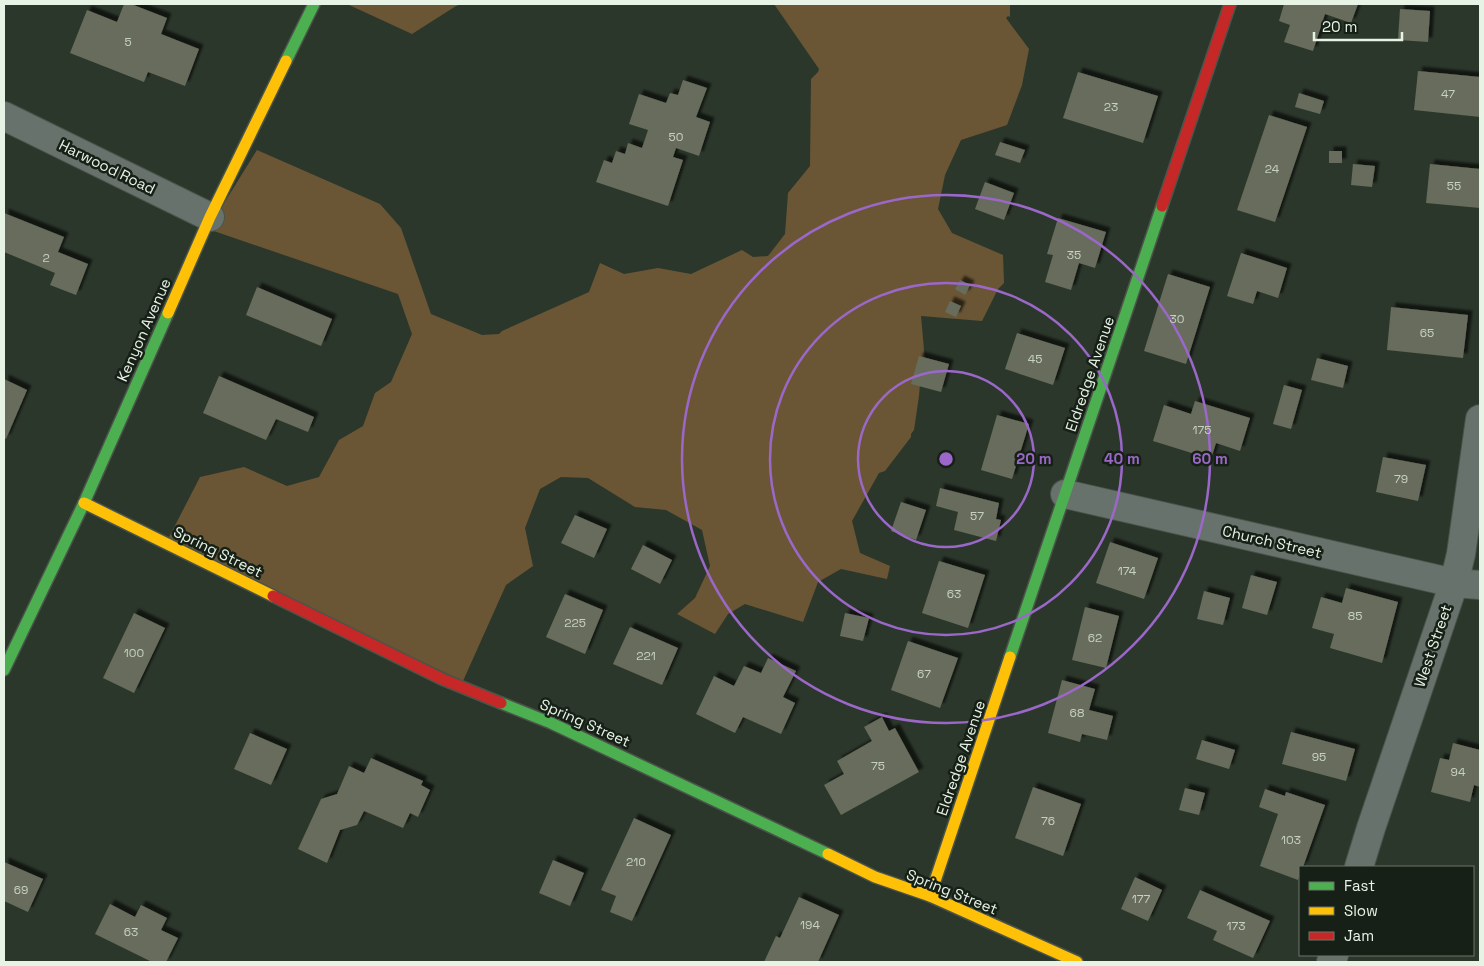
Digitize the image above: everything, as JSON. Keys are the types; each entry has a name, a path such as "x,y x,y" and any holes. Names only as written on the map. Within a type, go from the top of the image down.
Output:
{"street":[{"name":"Kenyon Avenue","path":"4,670 84,503 210,217 314,4"},
{"name":"Eldredge Avenue","path":"930,896 1230,4"},
{"name":"Harwood Road","path":"4,116 210,217"},
{"name":"West Street","path":"1359,866 1371,828 1467,584 1461,554 1480,419"},
{"name":"Church Street","path":"1065,494 1467,584"},
{"name":"Spring Street","path":"84,503 442,679 551,723 875,877 930,896 1047,956 1077,962"}],"shaded area":[{"path":"347,4 462,4 412,34"},
{"path":"774,4 1010,4 1010,17 1006,18 1029,49 1022,85 1007,125 961,140 945,175 938,209 952,233 1003,255 1004,283 998,289 982,321 921,316 925,361 921,371 914,430 911,437 885,471 879,473 852,521 860,553 890,566 887,579 841,569 818,582 803,622 745,604 728,614 715,634 677,614 695,598 710,566 702,530 666,510 635,507 588,478 561,477 540,489 525,528 533,566 506,585 463,681 166,543 200,477 244,467 287,486 319,477 339,440 363,426 375,393 391,382 412,334 398,294 208,229 257,150 380,204 401,228 431,314 482,335 499,334 589,292 600,263 624,274 658,268 691,274 742,250 753,257 768,256 785,234 788,193 810,166 811,79 819,69"}],"building":[{"path":"124,4 131,4 167,18 161,34 199,49 185,86 148,72 144,82 70,53 87,10 117,22"},
{"path":"1284,4 1358,4 1351,23 1325,14 1313,51 1284,42 1290,25 1279,21"},
{"path":"1400,9 1430,11 1428,42 1398,40"},
{"path":"1418,71 1480,77 1480,117 1414,110"},
{"path":"1078,72 1158,96 1143,143 1063,118"},
{"path":"683,80 707,88 696,117 710,122 699,156 676,148 673,157 683,160 668,206 596,182 604,160 612,163 616,151 625,154 628,143 642,148 648,130 629,124 639,94 666,103 670,93 678,95"},
{"path":"1299,93 1324,101 1320,114 1295,107"},
{"path":"1269,115 1307,127 1275,222 1237,210"},
{"path":"1000,142 1025,150 1020,163 995,155"},
{"path":"1329,151 1342,151 1342,163 1329,163"},
{"path":"1353,164 1375,166 1372,187 1351,185"},
{"path":"1430,164 1480,169 1480,208 1426,203"},
{"path":"985,182 1014,193 1004,220 975,209"},
{"path":"4,213 64,237 58,252 88,264 76,295 50,285 55,273 4,252"},
{"path":"1058,218 1106,232 1095,268 1079,263 1071,290 1045,282 1053,255 1047,254"},
{"path":"1241,253 1287,268 1278,298 1257,291 1253,304 1227,296"},
{"path":"1168,274 1210,287 1186,364 1144,351"},
{"path":"960,280 970,285 965,295 955,289"},
{"path":"257,287 332,319 321,346 246,315"},
{"path":"950,301 961,306 956,317 945,312"},
{"path":"1391,307 1468,315 1463,358 1387,350"},
{"path":"1017,333 1065,348 1053,385 1005,369"},
{"path":"919,356 949,364 941,392 911,384"},
{"path":"1317,358 1348,366 1343,388 1311,380"},
{"path":"219,376 314,417 308,432 276,419 266,440 203,413"},
{"path":"4,379 27,390 6,439 4,438"},
{"path":"1284,385 1302,390 1291,429 1273,424"},
{"path":"1195,401 1250,418 1240,451 1216,443 1211,459 1153,441 1164,405 1191,414"},
{"path":"997,415 1029,424 1012,479 981,470"},
{"path":"1383,457 1426,465 1418,501 1376,492"},
{"path":"940,488 999,503 996,519 1001,520 996,541 954,530 958,512 936,506"},
{"path":"901,502 926,510 916,540 891,531"},
{"path":"575,515 607,529 594,558 561,543"},
{"path":"1110,542 1158,558 1144,599 1096,583"},
{"path":"643,545 672,560 660,584 631,569"},
{"path":"939,561 985,575 968,628 922,613"},
{"path":"1251,575 1277,582 1267,615 1242,608"},
{"path":"1346,588 1398,602 1382,663 1330,648 1334,634 1312,628 1321,597 1342,603"},
{"path":"1204,591 1230,598 1223,625 1197,619"},
{"path":"565,594 603,610 585,654 546,637"},
{"path":"1085,607 1119,616 1106,668 1072,660"},
{"path":"134,613 165,628 134,693 103,678"},
{"path":"845,613 869,618 863,641 840,636"},
{"path":"630,627 678,648 662,685 613,664"},
{"path":"908,641 958,658 940,708 891,690"},
{"path":"768,658 796,671 783,697 795,703 781,734 743,717 735,733 696,714 714,676 734,686 744,666 761,673"},
{"path":"1062,680 1095,689 1089,710 1113,716 1107,740 1082,734 1080,742 1048,733"},
{"path":"882,717 889,731 895,728 919,772 841,815 824,785 844,774 837,761 872,741 864,727"},
{"path":"1291,732 1355,749 1346,781 1282,764"},
{"path":"250,733 287,749 271,785 234,769"},
{"path":"1202,740 1235,750 1229,769 1196,759"},
{"path":"1453,743 1480,750 1480,787 1474,785 1470,802 1431,792 1440,758 1449,760"},
{"path":"371,758 423,781 421,785 430,790 418,817 410,813 403,828 364,811 357,825 340,830 327,863 298,849 321,799 337,794 349,766 364,773"},
{"path":"1033,787 1081,804 1063,856 1015,838"},
{"path":"1185,788 1205,793 1199,815 1179,810"},
{"path":"1265,789 1285,796 1286,792 1325,805 1303,866 1299,866 1298,880 1260,866 1278,814 1259,807"},
{"path":"634,818 671,835 632,921 610,912 616,896 601,890"},
{"path":"553,860 584,873 570,906 539,893"},
{"path":"4,862 43,879 28,912 4,901"},
{"path":"1135,877 1162,890 1148,921 1121,909"},
{"path":"1200,890 1270,921 1253,958 1213,940 1217,931 1187,918"},
{"path":"799,897 839,915 818,962 764,962 776,936 780,938"},
{"path":"110,904 135,917 141,905 167,918 161,930 178,938 166,962 152,962 95,934"}],"traffic: fast":[{"path":"286,61 314,4"},
{"path":"1010,657 1162,206"},
{"path":"4,670 84,503 168,313"},
{"path":"501,703 551,723 828,854"}],"traffic: slow":[{"path":"168,313 210,217 286,61"},
{"path":"84,503 273,596"},
{"path":"930,896 1010,657"},
{"path":"828,854 875,877 930,896 1077,962"}],"traffic: jam":[{"path":"1162,206 1230,4"},
{"path":"273,596 442,679 501,703"}]}
